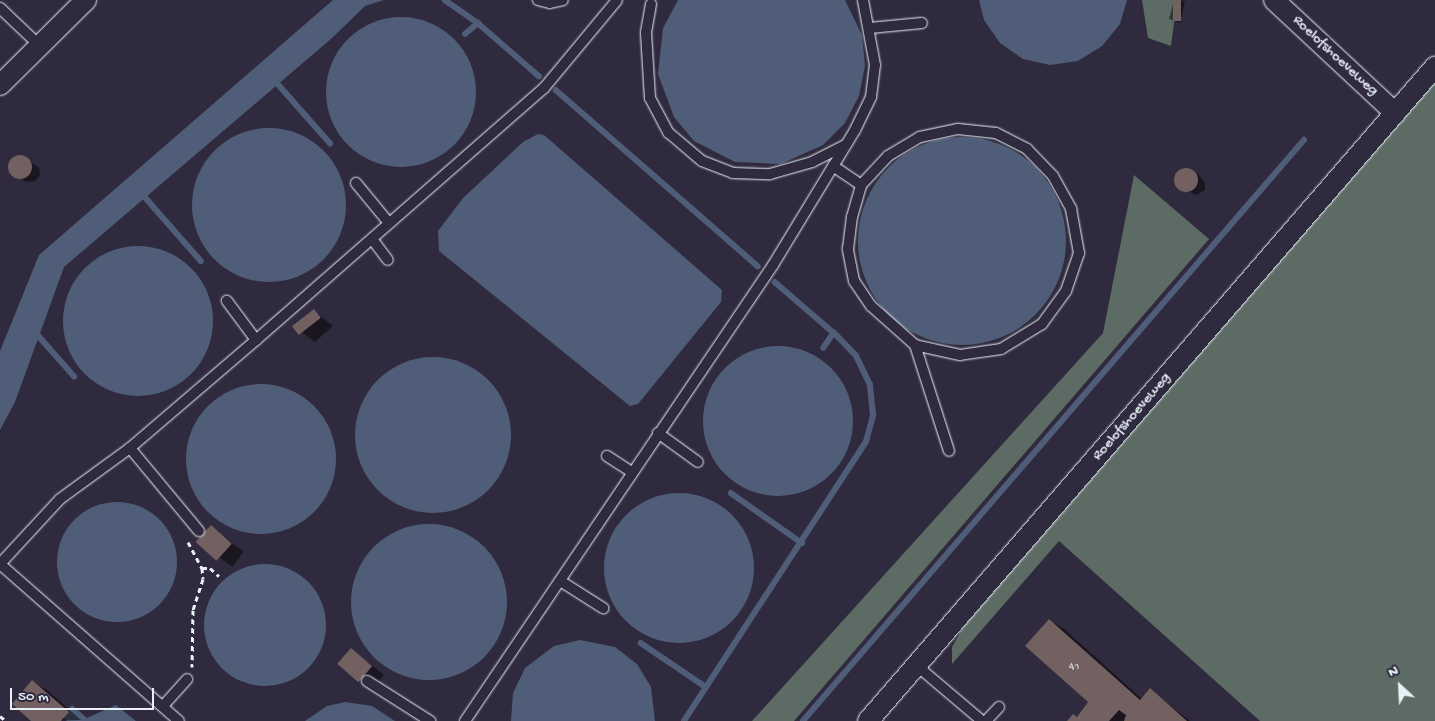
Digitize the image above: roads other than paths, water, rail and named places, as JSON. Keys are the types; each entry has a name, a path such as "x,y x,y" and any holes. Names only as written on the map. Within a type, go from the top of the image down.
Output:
{"street":[{"path":"0,85 86,0"},
{"name":"Roelofshoeveweg","path":"1274,0 1395,113"},
{"name":"Roelofshoeveweg","path":"868,721 1435,67"}],"lane":[{"path":"538,0 550,3 563,0"},
{"path":"179,721 0,564 60,499 130,448 544,88 617,0"},
{"path":"465,721 562,582 632,472 773,265 846,145 871,98 875,65 870,28 863,0"},
{"path":"651,1 646,33 650,98 669,133 702,161 734,173 770,174 812,162 846,145"},
{"path":"0,8 40,46"},
{"path":"870,28 922,23"},
{"path":"958,128 996,133 1027,150 1053,176 1071,208 1079,253 1066,292 1042,324 1000,349 960,355 915,345 871,306 854,281 848,249 852,217 861,185 888,156 920,137 958,128"},
{"path":"833,166 861,185"},
{"path":"356,183 389,223"},
{"path":"372,239 388,260"},
{"path":"227,301 256,340"},
{"path":"915,345 949,451"},
{"path":"658,433 698,462"},
{"path":"130,448 198,531"},
{"path":"607,456 632,472"},
{"path":"562,582 603,608"},
{"path":"916,665 982,721"},
{"path":"163,706 187,679"},
{"path":"367,681 430,721"},
{"path":"986,721 999,707"}],"water":[{"path":"333,0 384,0 365,6 332,38 64,267 15,402 0,430 0,351 39,255"},
{"path":"678,0 845,0 862,35 865,66 859,96 845,123 823,145 781,164 735,162 694,141 674,117 658,74 663,28"},
{"path":"979,0 1127,0 1120,24 1102,46 1078,61 1050,65 1023,59 1000,43 984,20"},
{"path":"401,17 430,23 454,39 470,63 476,92 470,121 454,145 430,161 401,167 372,161 348,145 332,121 326,92 332,63 348,39 372,23"},
{"path":"269,128 298,134 312,141 323,151 333,162 340,176 346,205 340,234 333,248 323,259 312,269 298,276 269,282 240,276 226,269 215,259 205,248 198,234 192,205 198,176 205,162 215,151 226,141 240,134"},
{"path":"538,134 544,135 722,290 721,302 638,404 630,406 439,251 438,231 463,198 523,142"},
{"path":"962,137 982,139 1002,145 1028,161 1042,175 1058,201 1064,221 1066,241 1064,261 1058,281 1042,307 1028,321 1002,337 982,343 962,345 942,343 922,337 896,321 882,307 866,281 860,261 858,241 860,221 866,201 882,175 896,161 922,145 942,139"},
{"path":"138,246 167,252 191,268 207,292 213,321 207,350 191,374 167,390 138,396 109,390 85,374 69,350 63,321 69,292 85,268 109,252"},
{"path":"778,346 807,352 831,368 847,392 853,421 847,450 831,474 807,490 778,496 749,490 725,474 709,450 703,421 709,392 725,368 749,352"},
{"path":"425,357 441,357 456,360 470,366 488,380 502,398 508,412 511,435 508,458 502,472 488,490 470,504 456,510 441,513 425,513 410,510 396,504 378,490 368,478 358,458 355,443 355,427 358,412 364,398 378,380 390,370 410,360"},
{"path":"261,384 276,385 290,389 303,396 314,406 324,417 331,430 335,444 335,474 331,488 324,501 314,512 303,522 290,529 276,533 261,534 246,533 232,529 219,522 208,512 198,501 191,488 187,474 186,459 187,444 191,430 198,417 208,406 219,396 232,389 246,385"},
{"path":"679,493 708,499 732,515 748,539 754,568 748,597 732,621 708,637 679,643 650,637 626,621 610,597 604,568 610,539 626,515 650,499"},
{"path":"117,502 129,503 140,507 150,512 159,520 167,529 172,539 176,550 176,574 172,585 167,595 159,604 150,612 140,617 129,621 117,622 105,621 94,617 84,612 75,604 67,595 62,585 58,574 57,562 58,550 62,539 67,529 75,520 84,512 94,507 105,503"},
{"path":"421,524 437,524 452,527 466,533 484,547 498,565 504,579 507,602 504,625 498,639 484,657 466,671 452,677 437,680 421,680 406,677 392,671 374,657 364,645 354,625 351,610 351,594 354,579 360,565 374,547 386,537 406,527"},
{"path":"265,564 277,565 288,569 308,582 321,602 325,613 325,637 321,648 308,668 288,681 277,685 265,686 253,685 242,681 222,668 209,648 205,637 204,625 205,613 209,602 222,582 242,569 253,565"},
{"path":"580,640 615,647 637,664 651,687 655,721 511,721 513,693 525,668 554,646"},
{"path":"345,702 372,706 395,721 305,721 327,706"},
{"path":"72,705 87,718 116,705 136,721 67,721 62,716"}],"waterway":[{"path":"445,0 478,23"},
{"path":"465,34 478,23 539,76"},
{"path":"278,84 330,143"},
{"path":"556,90 758,266"},
{"path":"803,721 1304,140"},
{"path":"145,197 201,261"},
{"path":"775,282 834,333"},
{"path":"684,721 866,442 873,415 870,385 856,356 834,333 824,348"},
{"path":"38,335 74,376"},
{"path":"731,493 802,543"},
{"path":"641,643 706,687"}]}
